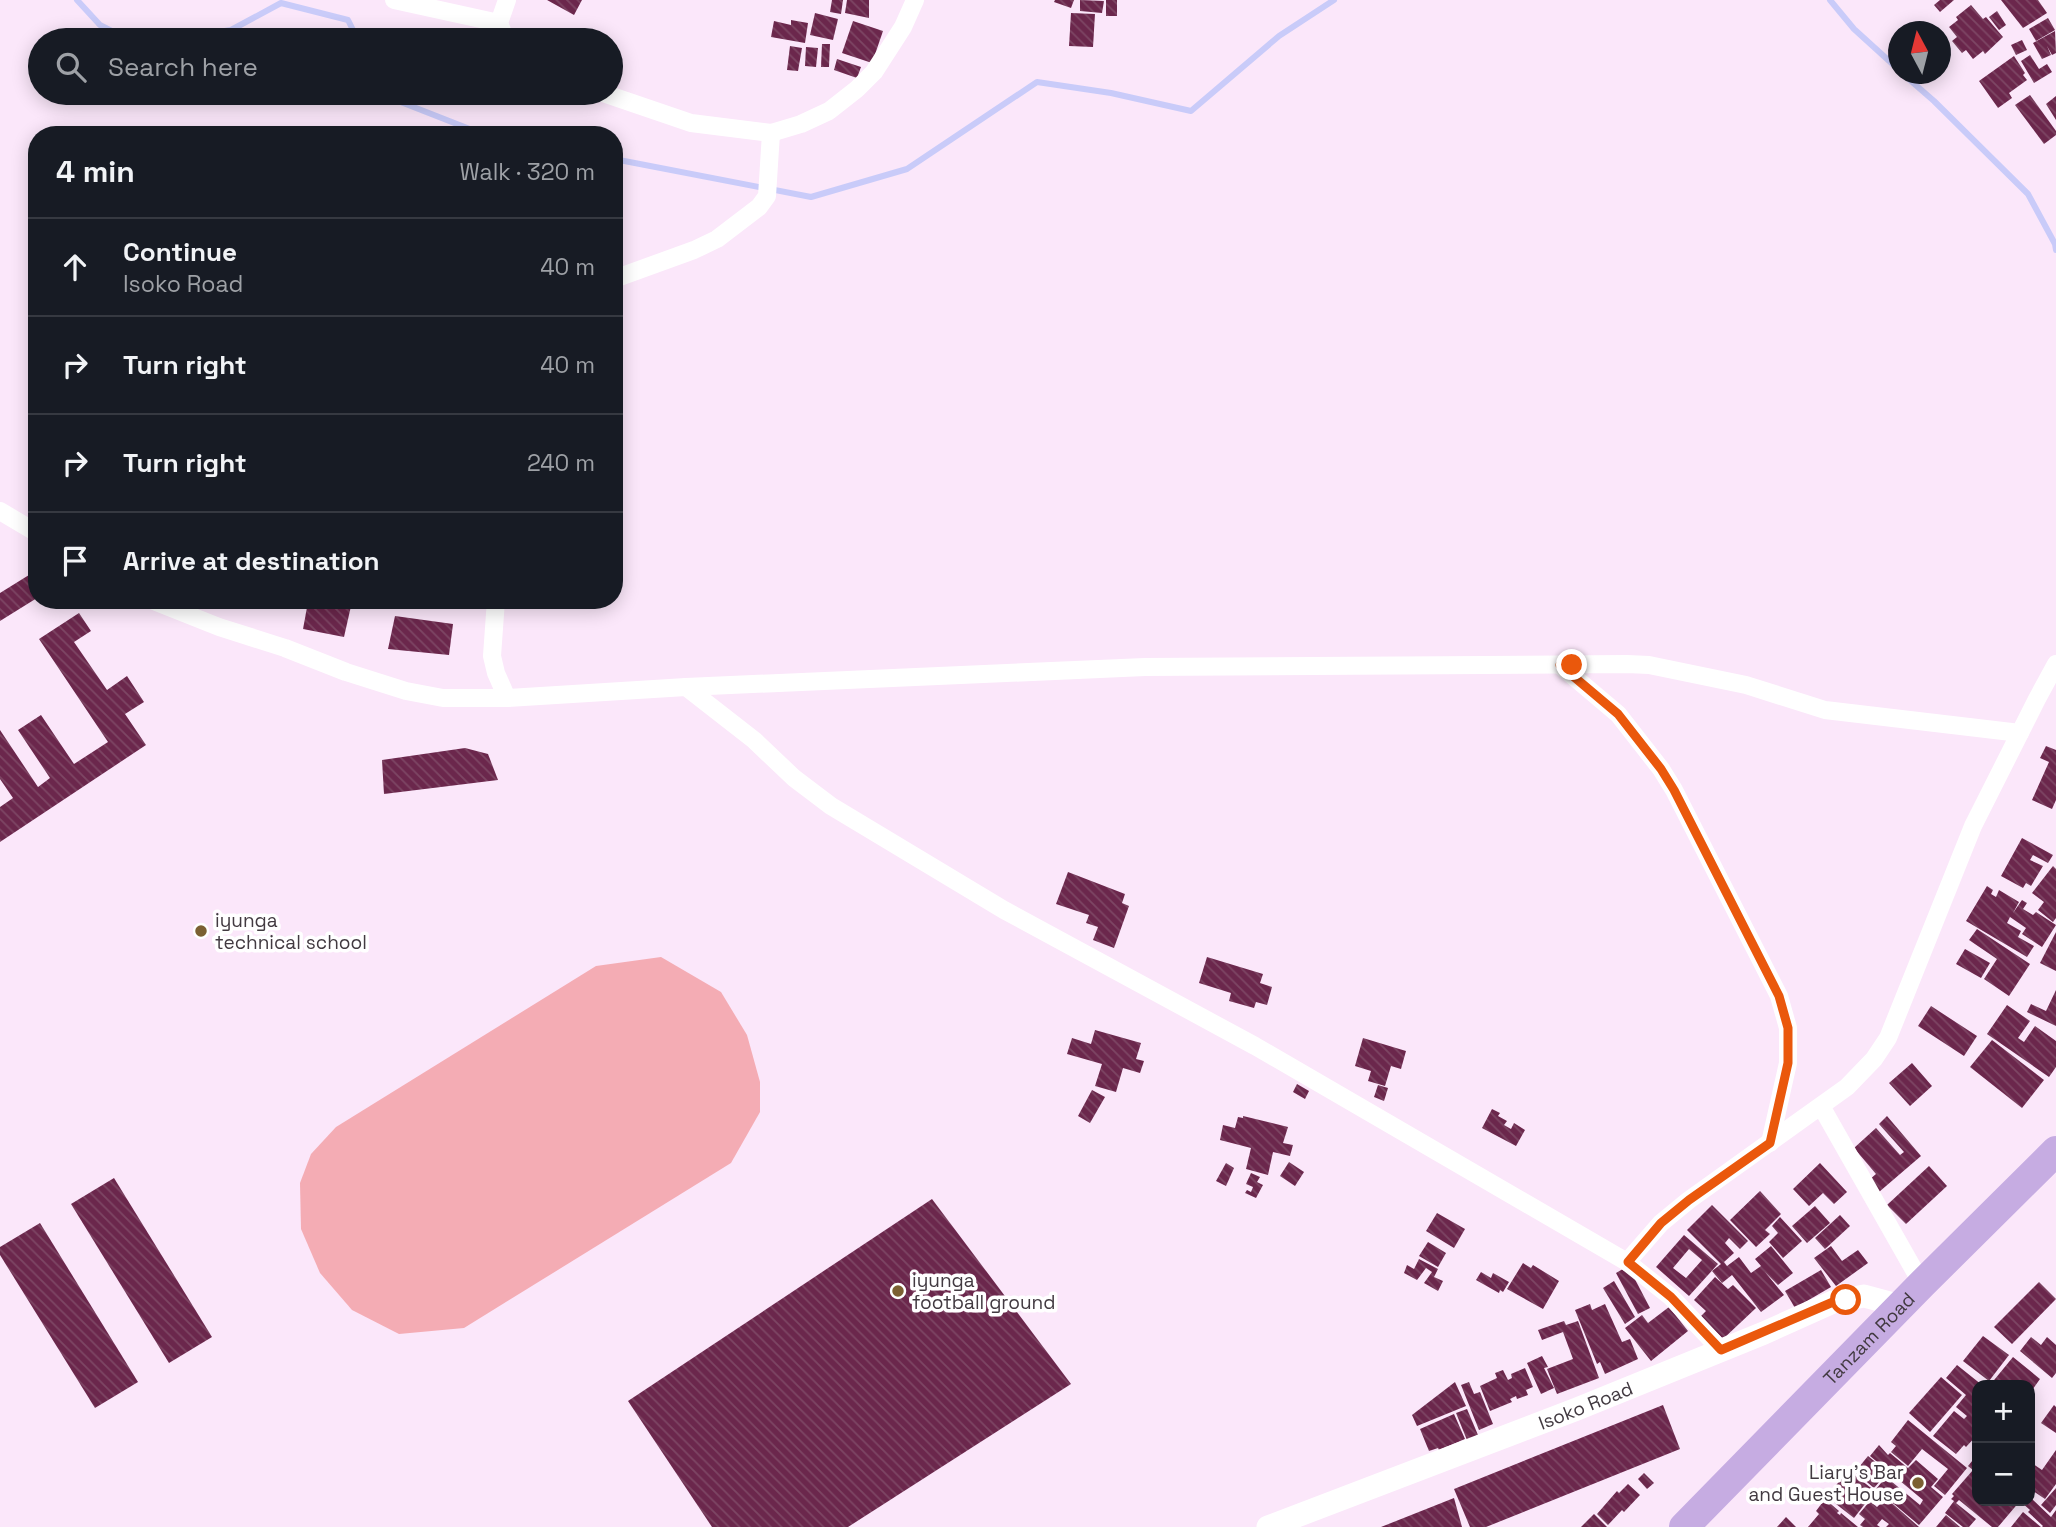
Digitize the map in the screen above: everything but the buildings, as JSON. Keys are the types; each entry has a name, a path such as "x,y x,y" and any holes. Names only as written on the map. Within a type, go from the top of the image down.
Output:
{"highway":[{"name":"Tanzam Road","path":"1684,1527 2056,1151"}],"street":[{"path":"394,0 488,28"},
{"path":"503,28 507,0"},
{"path":"623,100 691,123 771,134 801,124 829,111 874,72 903,27 915,0"},
{"path":"623,276 717,239 759,207 767,196 771,134"},
{"path":"0,511 28,528"},
{"path":"173,609 346,672 406,691 443,698 507,698 686,687 1145,667 1648,665 1746,685 1825,710 2020,733"},
{"path":"496,609 493,661 507,698"},
{"path":"1628,1262 1661,1223 1847,1087 1874,1059 1888,1038 1973,826 2056,664"},
{"path":"1560,665 1618,714 1661,769 1779,996 1788,1028 1788,1063 1770,1143"},
{"path":"686,687 754,740 794,778 831,806 1004,910 1255,1046 1628,1262 1671,1297 1721,1350"},
{"path":"1821,1106 1922,1284"},
{"name":"Isoko Road","path":"1268,1527 1577,1409 1833,1302 1864,1296 1901,1306"}],"shaded area":[{"path":"661,957 721,992 747,1035 760,1082 760,1112 731,1163 464,1328 399,1334 352,1310 320,1273 301,1229 300,1183 311,1154 336,1127 596,966"}],"waterway":[{"path":"77,0 106,28"},
{"path":"623,161 811,197 907,169 1037,82 1111,93 1191,111 1279,36 1334,0"},
{"path":"1830,0 1854,29 1888,60"},
{"path":"235,28 281,3 348,20 352,28"},
{"path":"1914,84 2028,194 2056,250"},
{"path":"408,105 462,126"}],"place":[{"name":"iyunga technical school","path":"201,931"},
{"name":"iyunga football ground","path":"898,1291"},
{"name":"Liary's Bar and Guest House","path":"1918,1483"}],"route":[{"path":"1572,665 1560,665 1618,714 1674,790 1779,996 1788,1028 1788,1063 1770,1143 1661,1223 1628,1262 1671,1297 1721,1350 1833,1302 1846,1300"}]}
